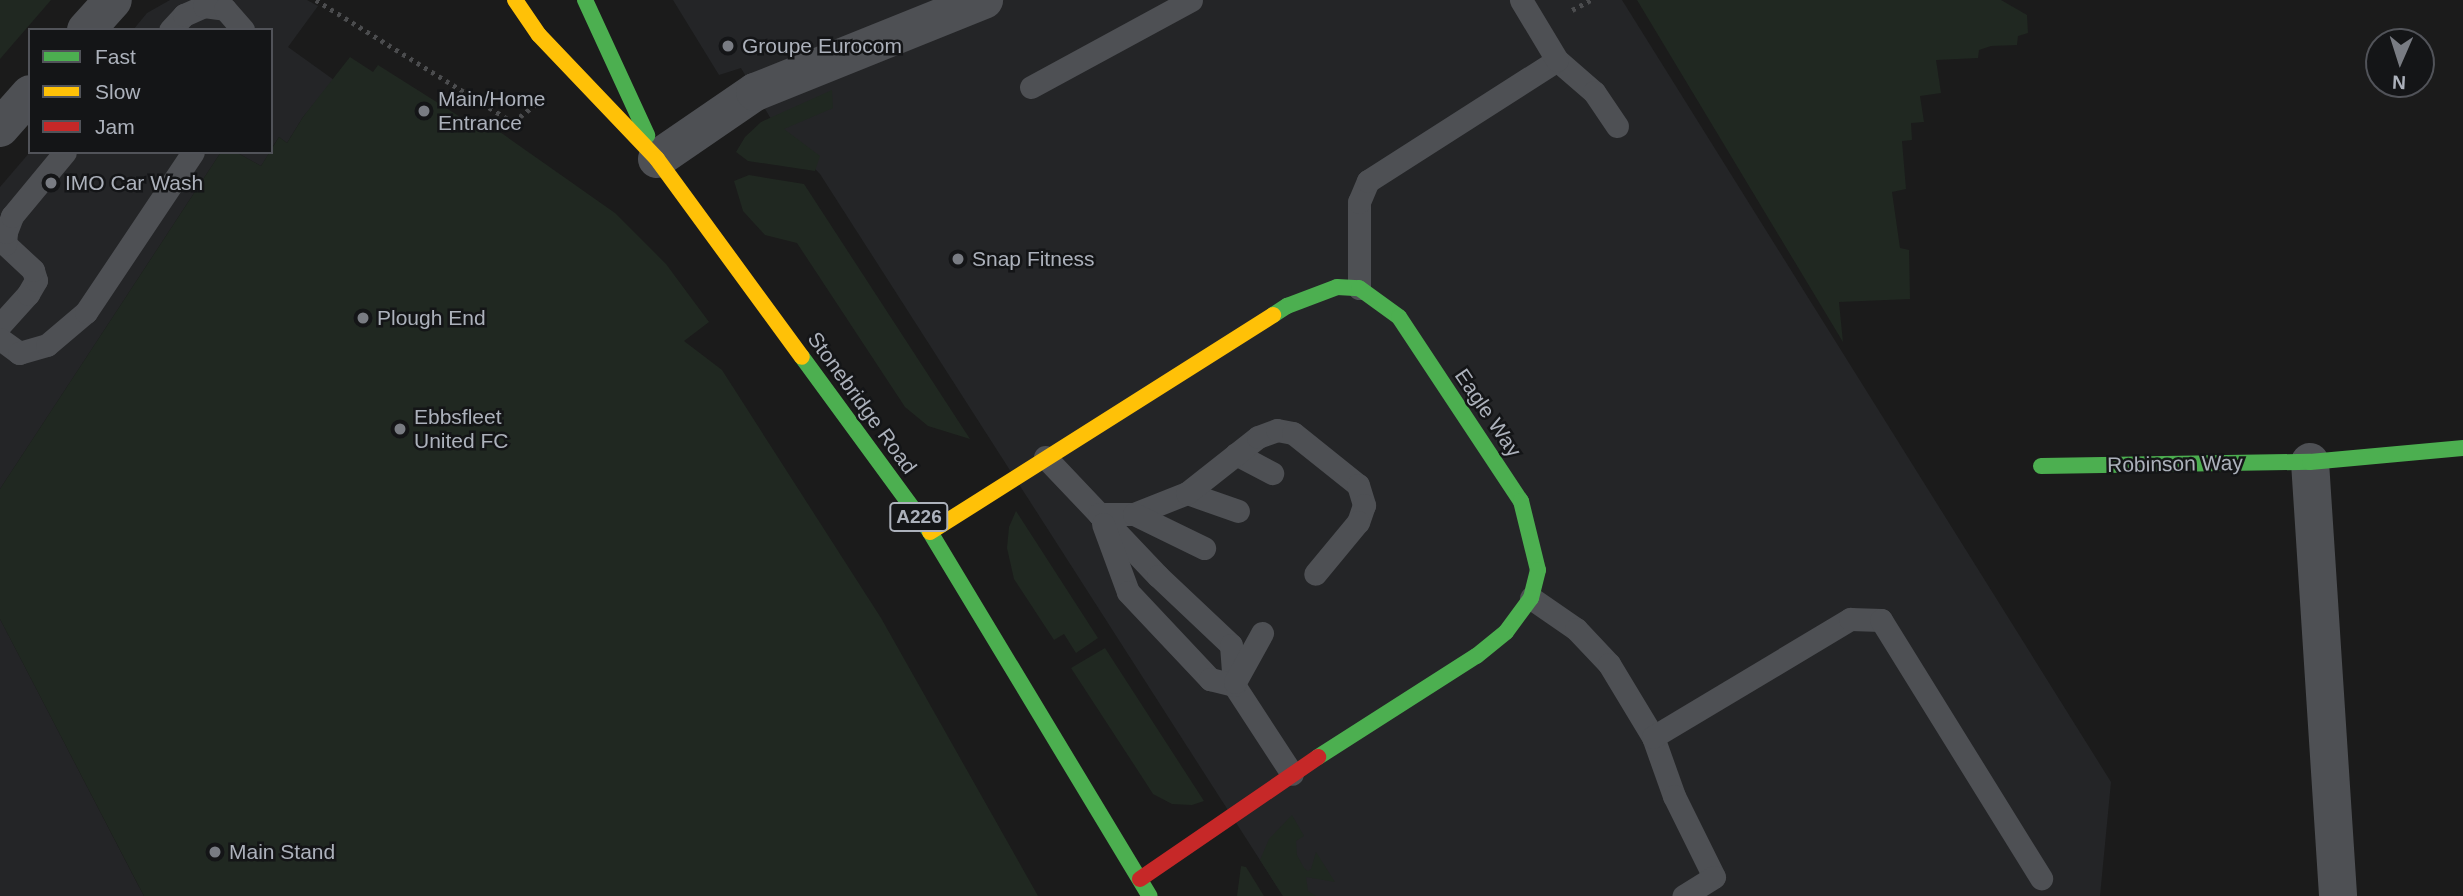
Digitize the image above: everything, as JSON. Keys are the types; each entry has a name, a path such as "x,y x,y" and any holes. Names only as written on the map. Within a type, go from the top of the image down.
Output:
{"street":[{"path":"88,28 113,0"},
{"name":"Stonebridge Road","path":"515,0 539,35 657,159 930,532 1150,896"},
{"name":"Stonebridge Road","path":"586,0 657,159"},
{"path":"657,159 755,92 984,0"},
{"path":"0,128 28,96"},
{"path":"930,532 1287,306 1337,287 1359,288"},
{"name":"Eagle Way","path":"1140,879 1292,775 1476,656 1506,632 1531,598 1538,570 1521,501 1399,317 1359,288"},
{"name":"Robinson Way","path":"2041,466 2310,462 2463,448"},
{"path":"2310,462 2339,896"}],"lane":[{"path":"1031,87 1191,0"},
{"path":"1521,0 1557,60 1594,92 1617,127"},
{"path":"172,28 184,15 204,6 225,9 241,28"},
{"path":"1359,288 1359,202 1368,181 1557,60"},
{"path":"0,325 28,294 36,280 33,270 5,244 9,224 12,216 63,154"},
{"path":"0,340 19,353 47,345 86,312 192,154"},
{"path":"1099,514 1134,514 1187,494 1258,437 1277,430 1293,433 1358,485 1364,505 1357,522 1339,530 1315,574"},
{"path":"1236,454 1272,473"},
{"path":"1045,457 1158,576 1231,645 1234,685 1292,775"},
{"path":"1187,494 1238,510"},
{"path":"1099,514 1129,592 1209,679 1234,685"},
{"path":"1134,514 1204,548"},
{"path":"1531,598 1576,629 1609,664 1653,737 1674,796 1714,877 1684,896"},
{"path":"1653,737 1850,619 1881,620 2041,878"},
{"path":"1234,685 1250,649 1262,633"}],"path":[{"path":"316,0 513,122"}],"shaded area":[{"path":"0,0 51,0 0,59"},
{"path":"170,0 307,0 318,6 288,47 334,80 303,117 287,143 279,137 273,146 273,28 135,28 147,13"},
{"path":"673,0 1622,0 2111,782 2100,896 1283,896 820,174 778,131 741,68 719,75"},
{"path":"1637,0 2001,0 2027,15 2028,33 2018,36 2017,45 1991,46 1979,50 1978,58 1936,60 1941,93 1920,96 1924,122 1911,123 1912,140 1902,141 1906,189 1892,192 1900,248 1909,250 1910,299 1839,302 1843,342"},
{"name":"Ebbsfleet United FC","path":"350,57 373,72 378,65 484,132 490,125 615,213 666,264 709,322 684,341 722,370 881,618 1038,896 144,896 0,619 0,489 220,154 240,154 261,166 268,154 273,154 273,147 279,137 287,143 303,117"},
{"path":"832,90 833,108 784,129 820,156 815,171 748,161 736,152 745,137 761,122"},
{"path":"28,154 220,154 0,489 0,187"},
{"path":"240,154 269,154 261,166"},
{"path":"749,175 804,184 970,439 928,426 905,407 797,243 765,235 743,211 734,181"},
{"path":"1016,511 1098,638 1076,653 1064,634 1054,640 1014,579 1007,548 1009,527"},
{"path":"0,619 137,883 144,896 0,896"},
{"path":"1105,648 1204,801 1192,805 1172,804 1153,794 1071,668"},
{"path":"1292,815 1304,836 1296,841 1297,855 1304,868 1308,871 1311,869 1316,852 1335,882 1306,877 1308,891 1316,896 1283,896 1260,860 1269,839"},
{"path":"1241,866 1246,867 1264,896 1237,896"}],"traffic: fast":[{"path":"585,0 647,135"},
{"path":"1273,315 1287,306 1337,287 1359,288 1399,317 1521,501 1538,570 1531,598 1506,632 1476,656 1318,757"},
{"path":"802,357 930,532 1150,896"},
{"path":"2041,466 2310,462 2463,448"}],"traffic: slow":[{"path":"515,0 539,35 657,159 802,357"},
{"path":"930,532 1273,315"}],"traffic: jam":[{"path":"1140,879 1318,757"}],"place":[{"name":"Groupe Eurocom","path":"728,46"},
{"name":"Main/Home Entrance","path":"424,111"},
{"name":"IMO Car Wash","path":"51,183"},
{"name":"Snap Fitness","path":"958,259"},
{"name":"Plough End","path":"363,318"},
{"name":"Ebbsfleet United FC","path":"400,429"},
{"name":"Main Stand","path":"215,852"}]}
